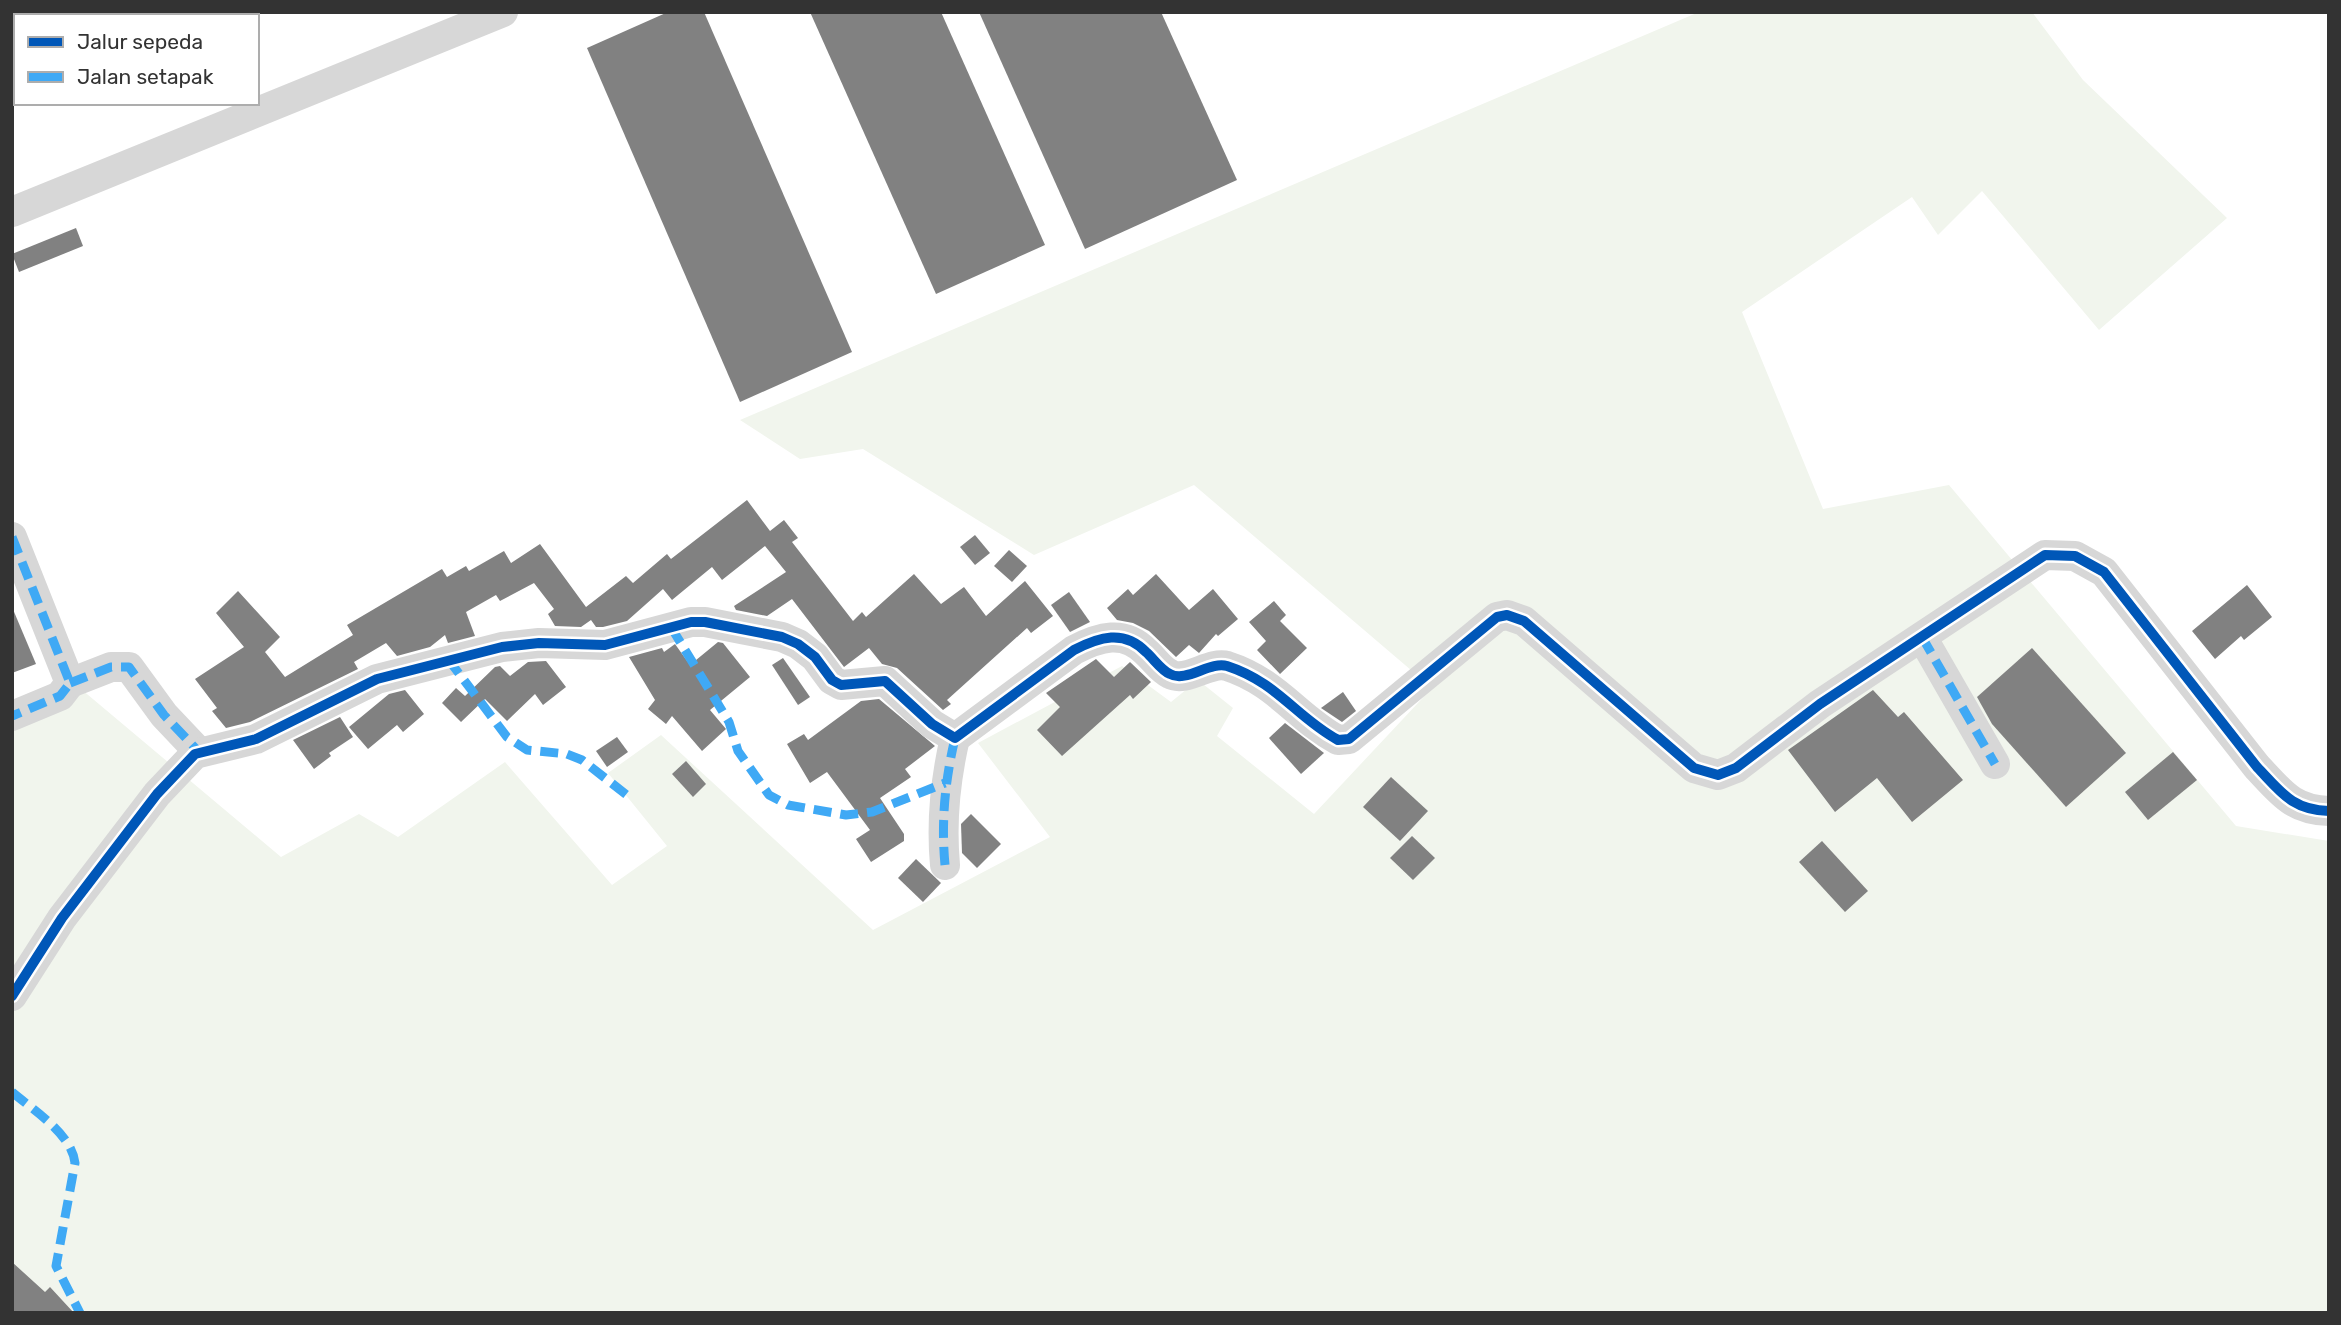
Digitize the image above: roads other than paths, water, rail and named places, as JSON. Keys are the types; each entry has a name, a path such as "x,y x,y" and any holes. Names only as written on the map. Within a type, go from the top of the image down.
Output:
{"street":[{"path":"12,212 503,12"},
{"path":"12,537 71,683"},
{"path":"945,865 942,834 945,783 955,738 1074,650 1094,640 1114,636 1139,645 1166,672 1175,677 1224,665 1270,686 1338,740 1349,739 1497,617 1507,615 1524,621 1694,768 1718,775 1736,768 1820,704 2045,555 2075,556 2104,572 2257,767 2298,807 2329,811"},
{"path":"12,996 62,918 156,794 199,752 256,739 377,679 410,669 502,647 539,643 605,645 691,622 782,637 815,657 832,680 841,685 885,681 932,724 955,738"},
{"path":"1922,637 1995,764"},
{"path":"12,716 61,696 71,683 111,667 128,667 164,715 199,752"}]}
